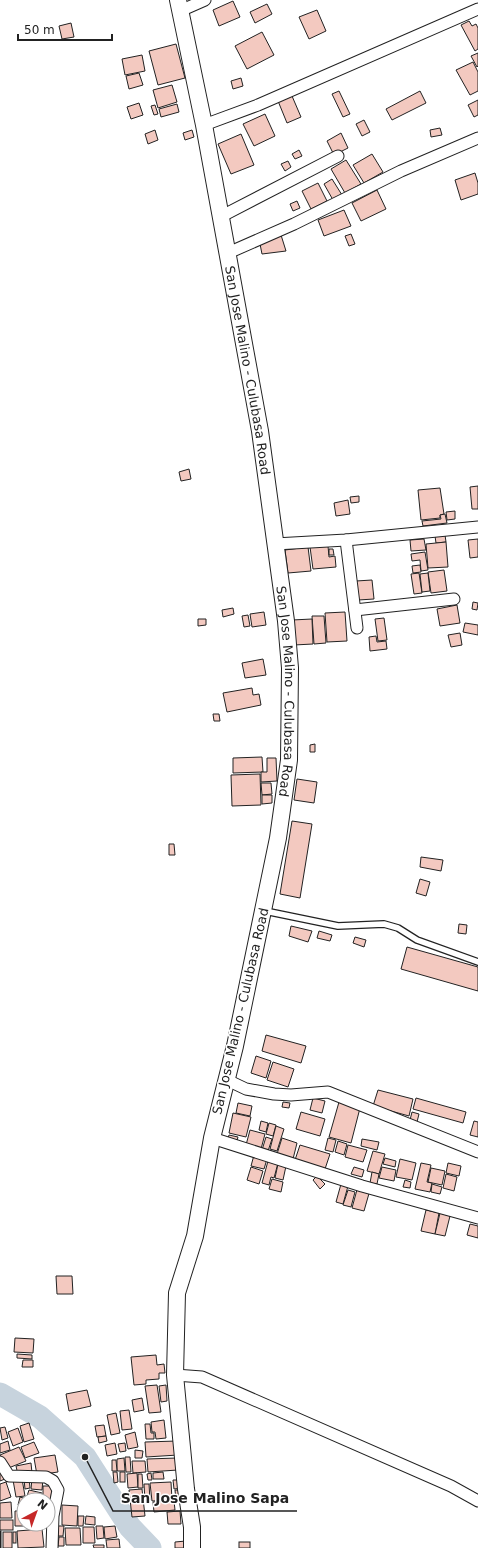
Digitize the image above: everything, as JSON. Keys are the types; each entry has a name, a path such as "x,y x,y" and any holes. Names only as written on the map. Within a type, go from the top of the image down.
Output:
{"street":[{"path":"179,5 206,0"},
{"name":"San Jose Malino - Culubasa Road","path":"179,5 179,14 204,125 260,431 286,621 290,668 288,760 278,838 235,1046 225,1080 212,1138 195,1236 177,1293 175,1374 186,1490 192,1527 192,1548"},
{"path":"204,125 265,102 478,9"},
{"path":"228,253 294,224 401,171 478,138"},
{"path":"220,217 338,156"},
{"path":"275,544 346,540 478,527"},
{"path":"346,540 357,628"},
{"path":"355,610 454,599"},
{"path":"225,1080 246,1089 274,1094 291,1095 328,1092 478,1152"},
{"path":"212,1138 362,1186 478,1218"},
{"path":"175,1374 202,1377 451,1486 478,1501"},
{"path":"0,1462 9,1476 46,1477 53,1481 58,1490 53,1516 52,1548"}],"lane":[{"path":"262,910 338,926 384,924 398,928 417,940 478,962"}],"building":[{"path":"233,1 240,17 219,26 213,10"},
{"path":"267,4 272,14 255,23 250,12"},
{"path":"317,10 326,31 309,39 299,17"},
{"path":"469,21 472,26 476,24 478,28 478,49 475,51 461,25"},
{"path":"71,23 74,37 62,39 59,26"},
{"path":"262,32 274,55 247,69 235,46"},
{"path":"176,44 185,78 158,85 149,51"},
{"path":"478,53 478,66 477,67 471,56"},
{"path":"142,55 145,71 125,75 122,59"},
{"path":"473,62 478,72 478,91 470,95 456,70"},
{"path":"139,73 143,85 129,89 126,76"},
{"path":"241,78 243,86 233,89 231,81"},
{"path":"172,85 177,102 158,108 153,90"},
{"path":"339,91 350,114 343,117 332,94"},
{"path":"420,91 426,103 392,120 386,109"},
{"path":"292,96 301,117 287,123 278,101"},
{"path":"478,100 478,115 474,117 468,105"},
{"path":"139,103 143,115 131,119 127,107"},
{"path":"177,104 179,112 161,117 159,109"},
{"path":"155,105 158,114 154,115 151,106"},
{"path":"265,114 275,136 254,146 243,124"},
{"path":"364,120 370,132 362,136 356,124"},
{"path":"440,128 442,135 431,137 430,130"},
{"path":"155,130 158,140 148,144 145,134"},
{"path":"192,130 194,137 185,140 183,133"},
{"path":"341,133 348,148 334,155 327,141"},
{"path":"241,134 254,165 231,174 218,144"},
{"path":"299,150 302,156 295,159 292,154"},
{"path":"372,154 383,172 364,183 353,165"},
{"path":"346,160 361,184 345,193 331,169"},
{"path":"288,161 291,167 285,171 281,164"},
{"path":"475,173 478,183 478,194 461,200 455,180"},
{"path":"332,179 342,195 333,200 324,184"},
{"path":"318,183 327,201 311,209 302,191"},
{"path":"377,190 386,209 361,221 352,203"},
{"path":"297,201 300,208 293,211 290,204"},
{"path":"344,210 351,226 324,236 318,220"},
{"path":"351,234 355,244 349,246 345,236"},
{"path":"281,235 286,251 262,254 260,244"},
{"path":"189,469 191,479 181,481 179,472"},
{"path":"478,486 478,509 472,509 470,487"},
{"path":"440,488 444,514 440,515 440,518 421,520 418,490"},
{"path":"359,496 359,502 351,503 350,497"},
{"path":"348,500 350,514 336,516 334,503"},
{"path":"455,511 455,519 447,520 446,512"},
{"path":"445,514 447,523 423,526 422,521 441,519 440,515"},
{"path":"445,535 446,542 436,543 435,536"},
{"path":"424,539 426,550 411,551 410,540"},
{"path":"478,539 478,557 470,558 468,540"},
{"path":"446,542 448,567 428,568 426,544"},
{"path":"328,546 329,557 335,556 336,567 313,569 310,547"},
{"path":"308,547 311,571 288,573 285,550"},
{"path":"329,549 333,549 334,555 329,555"},
{"path":"425,552 428,570 421,571 420,560 412,561 411,554"},
{"path":"420,565 421,572 413,573 412,566"},
{"path":"444,570 447,591 431,593 428,572"},
{"path":"419,573 422,593 414,594 411,574"},
{"path":"428,573 430,591 422,592 420,574"},
{"path":"372,580 374,599 358,600 356,581"},
{"path":"473,602 478,603 477,610 472,609"},
{"path":"457,605 460,623 440,626 437,609"},
{"path":"233,608 234,614 223,617 222,610"},
{"path":"264,612 266,625 252,627 250,614"},
{"path":"345,612 347,641 327,642 325,613"},
{"path":"248,615 250,626 244,627 242,616"},
{"path":"312,616 324,616 326,643 314,644"},
{"path":"384,618 387,640 378,641 375,619"},
{"path":"198,619 206,619 206,625 198,626"},
{"path":"312,619 313,644 294,645 292,620"},
{"path":"465,623 478,625 478,635 463,632"},
{"path":"460,633 462,645 451,647 448,635"},
{"path":"376,636 377,642 386,641 387,649 370,651 369,637"},
{"path":"263,659 266,675 245,678 242,663"},
{"path":"252,688 253,695 259,694 261,705 227,712 223,693"},
{"path":"213,714 219,714 220,721 214,721"},
{"path":"315,744 315,752 310,752 310,745"},
{"path":"262,757 263,772 233,773 233,758"},
{"path":"267,758 276,758 277,781 261,782 261,772 267,772"},
{"path":"260,774 261,805 232,806 231,775"},
{"path":"297,779 317,782 314,803 294,800"},
{"path":"261,783 271,783 272,794 262,795"},
{"path":"262,795 272,795 272,803 262,804"},
{"path":"292,821 312,824 300,898 280,894"},
{"path":"169,844 174,844 175,855 169,855"},
{"path":"421,857 443,860 441,871 420,867"},
{"path":"420,879 430,882 426,896 416,893"},
{"path":"459,924 467,925 466,934 458,933"},
{"path":"291,926 312,931 308,942 289,936"},
{"path":"319,931 332,935 330,941 317,938"},
{"path":"355,937 366,940 364,947 353,943"},
{"path":"407,947 478,967 478,991 401,969"},
{"path":"266,1035 306,1046 301,1063 262,1051"},
{"path":"256,1056 271,1061 266,1078 251,1073"},
{"path":"273,1062 294,1069 288,1087 267,1080"},
{"path":"378,1090 413,1099 409,1116 373,1106"},
{"path":"313,1098 325,1101 322,1113 310,1110"},
{"path":"416,1098 466,1112 463,1123 413,1109"},
{"path":"283,1102 290,1103 289,1108 282,1107"},
{"path":"339,1102 360,1108 351,1143 329,1137"},
{"path":"238,1103 252,1106 250,1116 236,1113"},
{"path":"301,1112 325,1119 320,1136 296,1129"},
{"path":"412,1112 419,1114 417,1122 410,1120"},
{"path":"233,1113 251,1117 246,1137 229,1133"},
{"path":"261,1121 268,1123 266,1132 259,1130"},
{"path":"474,1121 478,1122 478,1137 470,1135"},
{"path":"269,1123 276,1125 273,1136 266,1134"},
{"path":"276,1126 284,1129 277,1151 270,1149"},
{"path":"250,1130 265,1134 261,1149 246,1145"},
{"path":"229,1135 238,1137 236,1144 227,1142"},
{"path":"266,1137 272,1139 268,1151 262,1150"},
{"path":"282,1138 297,1143 293,1159 277,1154"},
{"path":"328,1138 336,1140 333,1152 325,1150"},
{"path":"362,1139 379,1142 377,1150 361,1146"},
{"path":"338,1141 347,1144 344,1155 335,1152"},
{"path":"300,1145 330,1154 325,1169 295,1160"},
{"path":"348,1145 367,1150 363,1162 345,1157"},
{"path":"373,1151 385,1154 379,1174 367,1171"},
{"path":"254,1155 267,1159 264,1169 251,1166"},
{"path":"385,1158 396,1161 395,1167 383,1164"},
{"path":"400,1159 416,1163 412,1180 396,1177"},
{"path":"268,1161 278,1163 274,1178 271,1177 269,1185 262,1183"},
{"path":"421,1163 431,1165 427,1182 432,1183 430,1192 415,1189"},
{"path":"448,1163 461,1166 459,1176 446,1173"},
{"path":"278,1164 286,1166 283,1180 275,1178"},
{"path":"251,1167 263,1171 259,1184 247,1180"},
{"path":"354,1167 364,1170 362,1177 351,1174"},
{"path":"382,1167 396,1170 394,1181 379,1178"},
{"path":"431,1168 445,1171 442,1185 428,1182"},
{"path":"372,1172 379,1174 377,1184 370,1183"},
{"path":"446,1174 457,1177 454,1191 443,1188"},
{"path":"317,1176 325,1184 320,1189 313,1180"},
{"path":"272,1179 283,1182 281,1192 269,1189"},
{"path":"405,1180 411,1182 410,1188 403,1187"},
{"path":"341,1184 348,1186 343,1204 336,1202"},
{"path":"432,1184 442,1187 440,1194 431,1192"},
{"path":"358,1186 370,1190 364,1211 352,1208"},
{"path":"348,1190 355,1192 351,1207 343,1205"},
{"path":"426,1210 439,1213 435,1234 421,1231"},
{"path":"440,1213 450,1216 445,1236 435,1234"},
{"path":"470,1224 478,1226 478,1238 467,1235"},
{"path":"56,1276 72,1276 73,1294 57,1294"},
{"path":"15,1338 34,1339 33,1353 14,1352"},
{"path":"17,1354 32,1355 32,1359 17,1358"},
{"path":"156,1355 157,1365 164,1364 165,1373 159,1373 159,1379 146,1380 146,1384 134,1385 131,1357"},
{"path":"23,1360 33,1360 33,1367 22,1367"},
{"path":"157,1385 161,1412 149,1413 145,1386"},
{"path":"166,1385 167,1401 161,1402 159,1386"},
{"path":"87,1390 91,1406 69,1411 66,1394"},
{"path":"142,1398 144,1410 134,1412 132,1400"},
{"path":"129,1410 132,1429 122,1430 120,1411"},
{"path":"116,1413 120,1433 111,1435 107,1415"},
{"path":"164,1420 166,1438 156,1439 155,1432 152,1432 151,1422"},
{"path":"29,1423 34,1439 24,1442 20,1426"},
{"path":"145,1424 150,1424 151,1433 154,1433 154,1439 146,1439"},
{"path":"104,1425 106,1436 97,1437 95,1426"},
{"path":"5,1427 8,1438 2,1440 0,1428"},
{"path":"18,1428 23,1442 13,1446 8,1432"},
{"path":"135,1432 138,1447 128,1449 125,1435"},
{"path":"106,1436 107,1441 99,1443 98,1437"},
{"path":"8,1441 10,1450 0,1453 0,1444"},
{"path":"177,1441 178,1455 146,1457 145,1442"},
{"path":"34,1442 39,1453 25,1458 21,1447"},
{"path":"115,1443 117,1454 107,1456 105,1445"},
{"path":"125,1443 126,1451 120,1452 118,1444"},
{"path":"19,1447 26,1461 6,1469 0,1455"},
{"path":"135,1450 143,1451 142,1458 135,1458"},
{"path":"55,1455 58,1472 37,1475 34,1458"},
{"path":"125,1457 130,1457 131,1472 126,1472"},
{"path":"124,1458 125,1471 117,1471 117,1459"},
{"path":"177,1458 178,1470 148,1472 147,1459"},
{"path":"112,1460 116,1460 117,1471 112,1471"},
{"path":"132,1461 145,1461 146,1472 133,1473"},
{"path":"31,1463 32,1473 18,1475 16,1466"},
{"path":"0,1470 5,1479 0,1481"},
{"path":"113,1472 117,1472 118,1482 114,1483"},
{"path":"120,1472 125,1472 125,1482 120,1482"},
{"path":"163,1472 164,1479 153,1479 153,1473"},
{"path":"137,1473 138,1487 128,1488 127,1474"},
{"path":"151,1473 152,1480 148,1480 147,1474"},
{"path":"138,1474 142,1474 143,1488 138,1488"},
{"path":"29,1478 30,1488 25,1489 24,1479"},
{"path":"32,1478 43,1479 42,1490 31,1489"},
{"path":"22,1479 24,1492 16,1492 16,1497 13,1480"},
{"path":"173,1480 181,1480 182,1488 174,1489"},
{"path":"6,1482 11,1497 0,1501 0,1484"},
{"path":"171,1482 172,1500 152,1501 150,1483"},
{"path":"144,1484 149,1484 150,1500 145,1501"},
{"path":"43,1486 52,1486 52,1492 43,1492"},
{"path":"142,1489 145,1516 132,1517 129,1490"},
{"path":"175,1490 183,1490 184,1500 176,1501"},
{"path":"174,1501 175,1510 154,1512 153,1502"},
{"path":"11,1502 12,1518 0,1518 0,1503"},
{"path":"62,1505 78,1506 77,1526 62,1525"},
{"path":"15,1511 16,1511 16,1526"},
{"path":"180,1511 181,1524 168,1524 167,1512"},
{"path":"78,1516 84,1516 83,1526 78,1526"},
{"path":"86,1516 95,1517 95,1525 85,1524"},
{"path":"0,1520 13,1520 13,1530 0,1530"},
{"path":"56,1526 64,1526 63,1536 53,1536 53,1532 56,1532"},
{"path":"96,1526 103,1526 104,1538 97,1539"},
{"path":"115,1526 117,1537 105,1539 104,1527"},
{"path":"83,1527 94,1527 95,1543 83,1543"},
{"path":"65,1528 80,1528 81,1545 66,1545"},
{"path":"1,1531 1,1548 0,1548"},
{"path":"3,1532 12,1532 12,1548 3,1548"},
{"path":"13,1532 16,1532 16,1543 13,1543"},
{"path":"17,1532 42,1532 44,1547 18,1548"},
{"path":"59,1537 64,1537 64,1546 58,1546"},
{"path":"119,1539 120,1548 107,1548 106,1540"},
{"path":"186,1541 186,1548 175,1548 175,1542"},
{"path":"239,1542 250,1542 250,1548 239,1548"},
{"path":"93,1545 104,1545 104,1548 94,1548"}],"waterway":[{"path":"0,1394 40,1417 85,1457 130,1527 150,1548"}],"place":[{"name":"San Jose Malino Sapa","path":"85,1457"}]}
